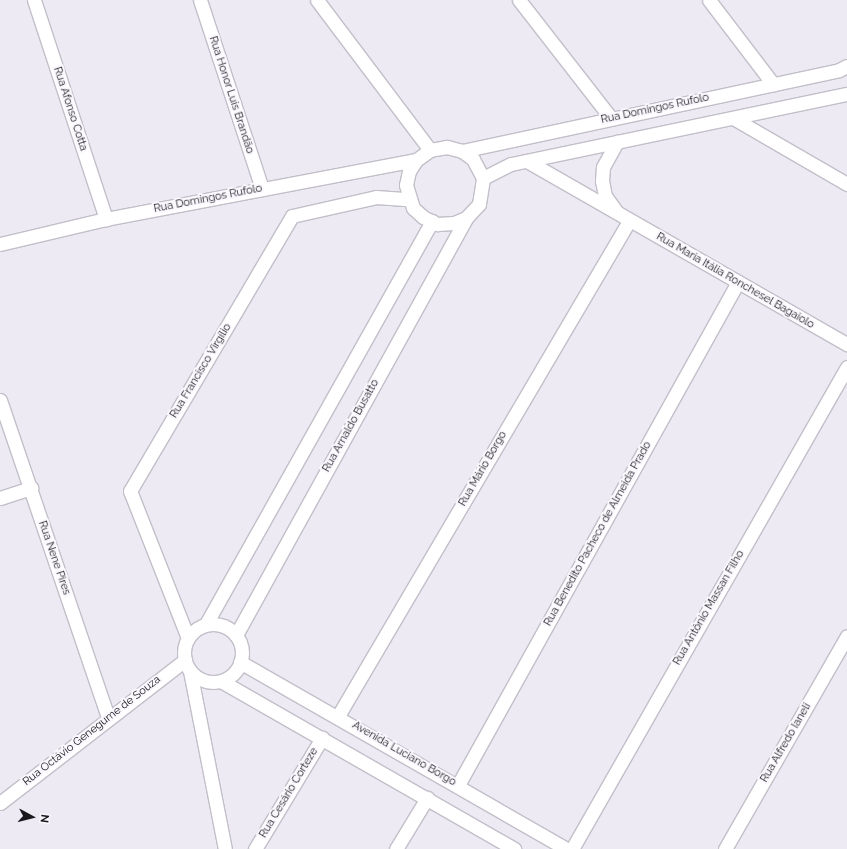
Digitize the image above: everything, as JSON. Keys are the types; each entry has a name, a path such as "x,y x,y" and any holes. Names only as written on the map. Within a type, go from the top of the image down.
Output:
{"street":[{"name":"Rua Afonso Cotta","path":"34,0 106,219"},
{"name":"Rua Honor Luis Brandão","path":"200,0 262,189"},
{"path":"317,0 430,150"},
{"path":"519,0 611,118"},
{"path":"709,0 773,84"},
{"name":"Rua Domingos Rufolo","path":"462,151 839,70 847,66"},
{"path":"483,178 511,164 847,94"},
{"path":"733,118 847,184"},
{"name":"Rua Maria Itália Ronchesel Bagaiolo","path":"617,142 608,153 602,181 612,208 626,219"},
{"path":"447,147 462,151 473,159 483,178 479,204 466,218 454,223 432,222 423,218 408,198 408,178 416,160 430,150 447,147"},
{"name":"Rua Domingos Rufolo","path":"0,244 106,219 416,160"},
{"name":"Rua Maria Itália Ronchesel Bagaiolo","path":"527,161 626,219 847,344"},
{"name":"Rua Francisco Virgílio","path":"188,638 130,490 292,216 376,197 408,198"},
{"name":"Rua Arnaldo Busatto","path":"236,635 466,218"},
{"name":"Rua Mário Borgo","path":"338,716 626,219"},
{"path":"225,849 188,666 188,638 206,624 432,222"},
{"name":"Rua Benedito Pacheco de Almeida Prado","path":"458,785 738,282"},
{"name":"Rua Antônio Massan Filho","path":"572,849 847,367"},
{"name":"Rua Nene Pires","path":"0,400 108,717"},
{"path":"0,498 31,488"},
{"path":"206,624 222,626 236,635 241,645 240,662 231,676 221,681"},
{"name":"Rua Alfredo Ianeli","path":"725,849 847,636"},
{"name":"Avenida Luciano Borgo","path":"240,662 338,716 566,849"},
{"path":"188,666 199,678 221,681 514,849"},
{"name":"Rua Octávio Genegume de Souza","path":"0,803 108,717 188,666"},
{"name":"Rua Cesário Corteze","path":"255,849 322,738"},
{"path":"396,849 427,798"}]}
